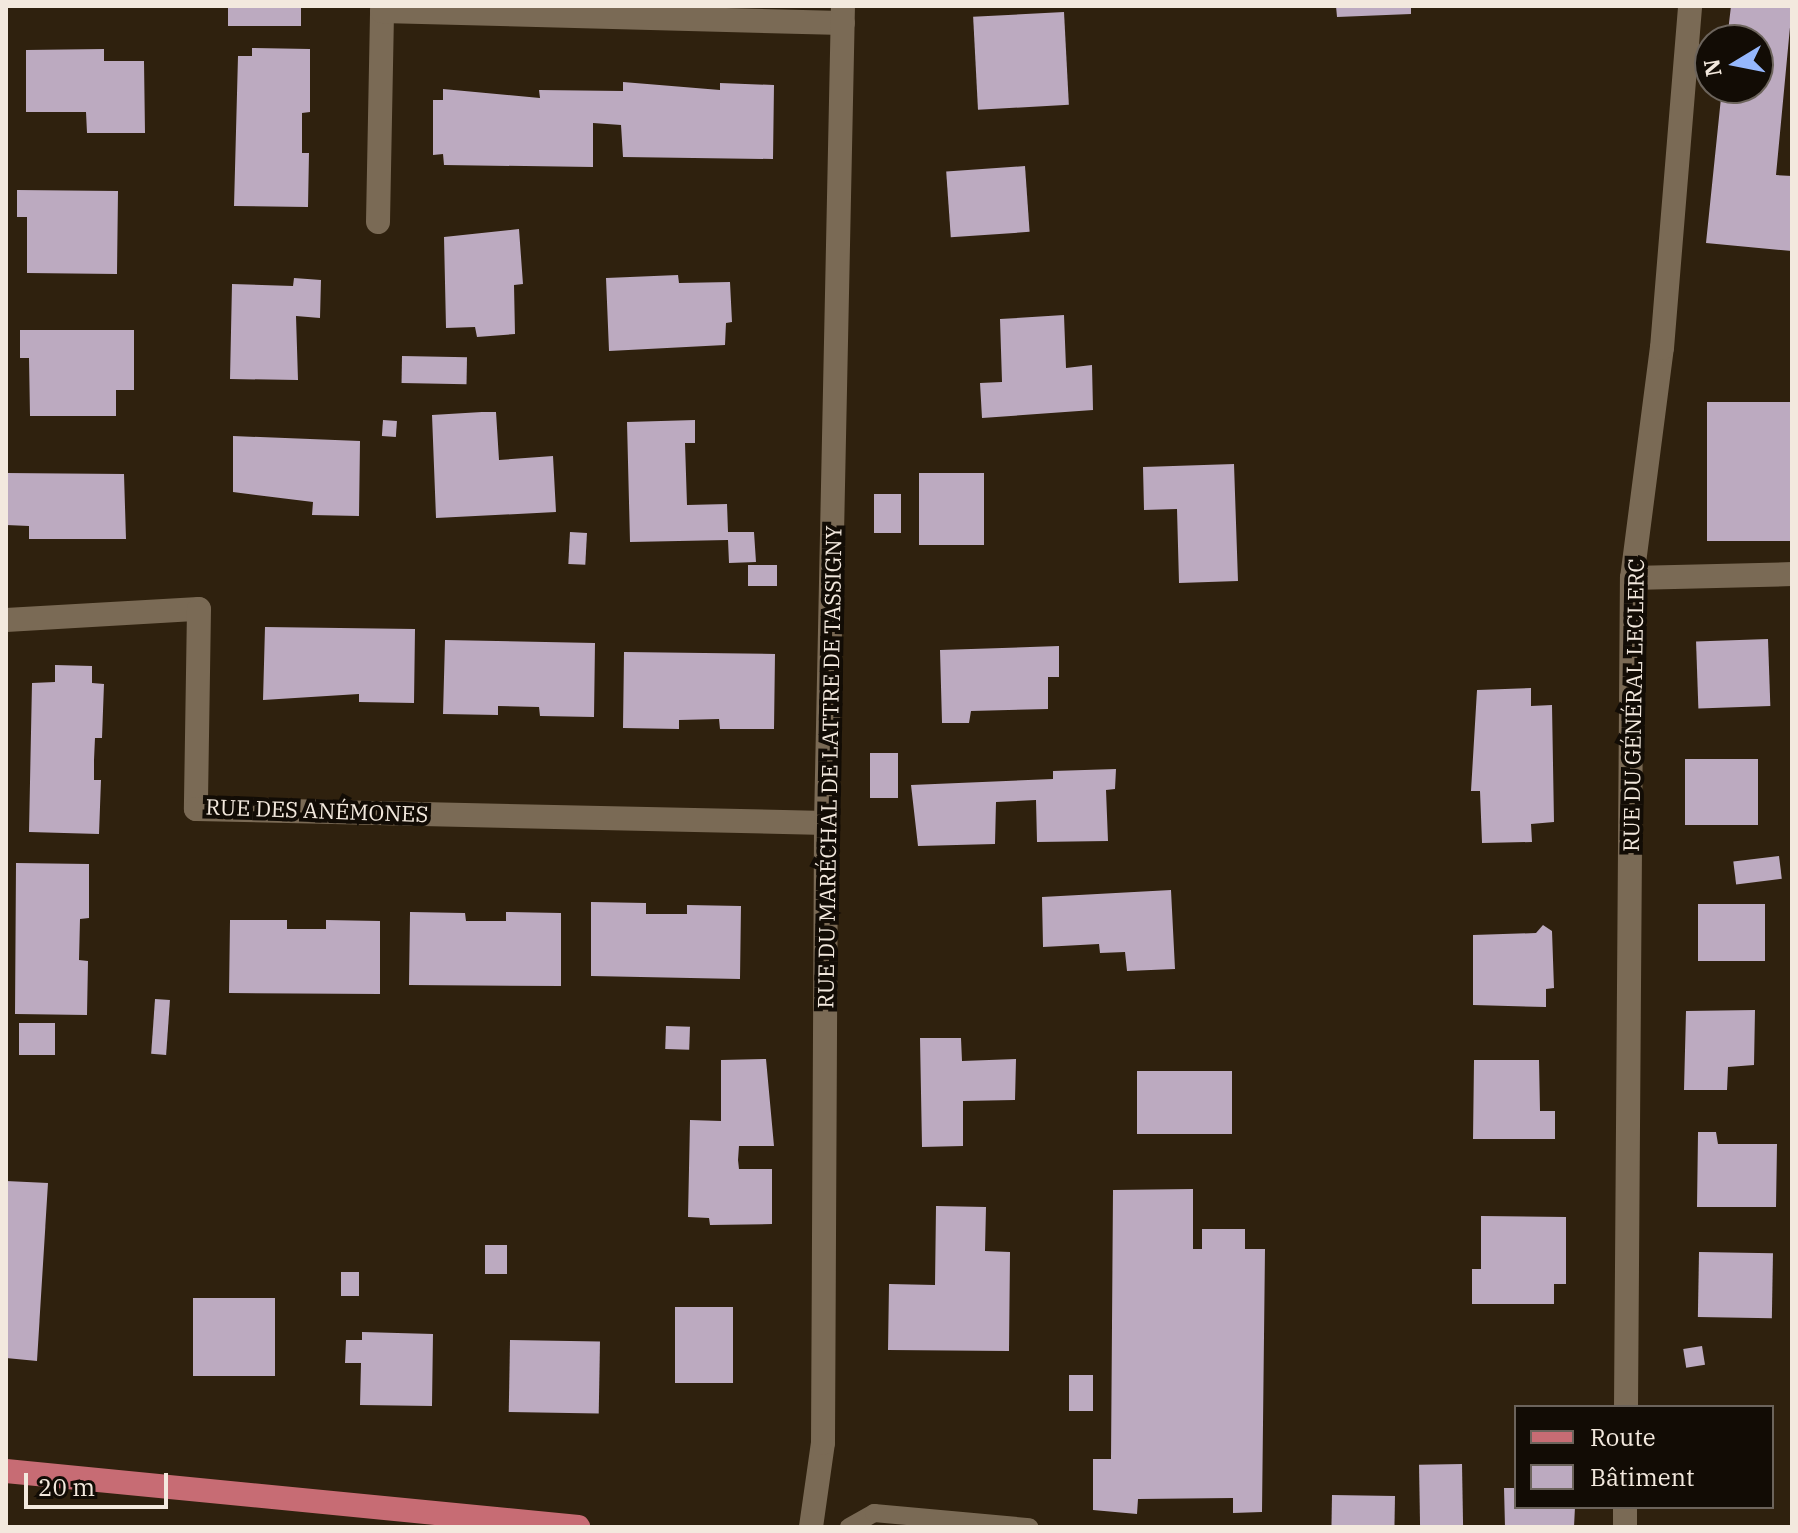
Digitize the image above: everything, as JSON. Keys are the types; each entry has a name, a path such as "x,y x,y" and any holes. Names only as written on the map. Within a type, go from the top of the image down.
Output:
{"main road":[{"path":"6,1471 578,1527"}],"street":[{"name":"RUE DU GÉNÉRAL LECLERC","path":"1626,1405 1632,578 1662,348 1690,6"},
{"path":"378,222 381,9 843,14"},
{"name":"RUE DU MARÉCHAL DE LATTRE DE TASSIGNY","path":"811,1527 823,1443 826,823 843,14"},
{"path":"1632,578 1792,574"},
{"name":"RUE DES ANÉMONES","path":"6,620 199,609 196,809 826,823"}],"lane":[{"path":"849,1527 874,1513 1029,1527"}],"building":[{"path":"228,6 301,6 301,26 228,26"},
{"path":"1336,6 1411,6 1411,14 1337,17"},
{"path":"1731,6 1792,6 1776,175 1792,176 1792,251 1706,243 1720,104 1774,104 1774,24 1729,24"},
{"path":"1064,12 1069,105 978,110 973,17"},
{"path":"252,48 310,49 310,112 302,113 302,153 309,153 308,207 234,206 238,56 252,56"},
{"path":"104,49 104,61 144,61 145,133 87,133 86,112 26,112 26,50"},
{"path":"623,82 720,90 720,83 774,85 773,159 623,157 621,125 593,123 593,167 444,165 443,154 433,155 433,100 443,100 443,89 540,98 539,90 623,91"},
{"path":"1025,166 1030,232 951,237 946,172"},
{"path":"17,190 118,191 117,274 27,273 27,217 17,217"},
{"path":"519,229 523,284 514,285 515,334 477,337 475,327 446,328 444,237"},
{"path":"678,275 679,283 730,282 732,322 726,323 725,345 609,351 606,278"},
{"path":"294,278 321,280 320,318 296,316 298,380 230,379 232,284 293,286"},
{"path":"1064,315 1066,368 1092,365 1093,410 982,418 980,383 1002,382 1000,319"},
{"path":"20,330 134,330 134,390 116,390 116,416 30,416 29,358 20,358"},
{"path":"402,356 467,357 467,384 402,383"},
{"path":"1707,402 1792,402 1792,541 1707,541"},
{"path":"496,412 499,460 553,456 556,512 436,518 432,415"},
{"path":"383,420 397,421 396,437 382,436"},
{"path":"695,420 695,443 685,443 687,505 727,504 728,532 754,532 756,562 729,563 728,540 630,542 627,422"},
{"path":"233,436 360,441 359,516 312,515 313,502 233,492"},
{"path":"1234,464 1238,581 1179,583 1177,509 1144,510 1143,467"},
{"path":"6,473 124,474 126,539 29,539 29,526 6,525"},
{"path":"919,473 984,473 984,545 919,545"},
{"path":"874,494 901,494 901,533 874,533"},
{"path":"570,532 587,533 585,565 568,564"},
{"path":"748,565 777,565 777,586 748,586"},
{"path":"265,627 415,629 414,703 359,702 359,694 263,700"},
{"path":"1768,639 1770,706 1698,708 1696,642"},
{"path":"445,640 595,643 594,717 540,716 539,707 498,706 498,715 443,714"},
{"path":"1059,646 1059,677 1048,677 1048,709 971,711 969,723 942,723 940,650"},
{"path":"624,652 775,654 774,729 720,729 719,719 679,720 679,729 623,728"},
{"path":"55,665 92,666 92,683 104,684 102,738 95,738 94,760 94,780 101,780 99,834 29,832 32,683 55,682"},
{"path":"1531,688 1531,706 1552,705 1554,822 1531,824 1532,842 1482,843 1480,791 1471,791 1477,690"},
{"path":"870,753 898,753 898,798 870,798"},
{"path":"1685,759 1758,759 1758,825 1685,825"},
{"path":"1116,769 1115,789 1106,790 1108,841 1037,842 1036,800 996,802 995,844 918,846 911,785 1053,779 1053,771"},
{"path":"1779,856 1782,879 1736,884 1733,862"},
{"path":"16,863 89,864 89,918 80,919 79,960 88,961 87,1015 15,1014"},
{"path":"1171,890 1175,969 1127,971 1125,952 1100,953 1099,944 1043,947 1042,897"},
{"path":"591,902 646,903 646,914 687,914 687,905 741,906 740,979 591,976"},
{"path":"1698,904 1765,904 1765,961 1698,961"},
{"path":"410,912 465,913 466,921 506,921 506,912 561,913 561,986 409,985"},
{"path":"230,920 287,920 287,929 326,929 326,920 380,921 380,994 229,993"},
{"path":"1543,925 1552,931 1554,988 1546,989 1546,1007 1473,1005 1473,935 1536,933"},
{"path":"155,999 170,1000 166,1055 151,1054"},
{"path":"1755,1010 1754,1065 1728,1067 1727,1090 1684,1090 1686,1011"},
{"path":"19,1023 55,1023 55,1055 19,1055"},
{"path":"666,1026 690,1027 689,1050 665,1049"},
{"path":"920,1038 961,1038 962,1061 1016,1059 1015,1100 963,1101 963,1146 922,1147"},
{"path":"766,1059 774,1146 739,1146 738,1160 739,1169 772,1169 772,1224 710,1225 709,1218 688,1217 690,1120 721,1121 721,1060"},
{"path":"1474,1060 1539,1060 1540,1111 1555,1111 1555,1139 1473,1139"},
{"path":"1137,1071 1232,1071 1232,1134 1137,1134"},
{"path":"1698,1132 1716,1132 1718,1144 1777,1144 1776,1207 1697,1207"},
{"path":"6,1181 48,1183 37,1361 6,1358"},
{"path":"1193,1189 1193,1249 1202,1249 1202,1229 1245,1229 1245,1249 1265,1249 1262,1512 1233,1513 1233,1498 1138,1499 1137,1514 1093,1510 1093,1459 1111,1459 1113,1190"},
{"path":"936,1206 986,1207 985,1251 1010,1252 1009,1351 888,1350 889,1284 935,1285"},
{"path":"1481,1216 1566,1217 1566,1284 1554,1284 1554,1304 1472,1304 1472,1269 1481,1269"},
{"path":"485,1245 507,1245 507,1274 485,1274"},
{"path":"1699,1252 1773,1253 1772,1318 1698,1317"},
{"path":"341,1272 359,1272 359,1296 341,1296"},
{"path":"193,1298 275,1298 275,1376 193,1376"},
{"path":"675,1307 733,1307 733,1383 675,1383"},
{"path":"362,1332 433,1334 432,1406 360,1405 361,1363 345,1363 346,1340 362,1340"},
{"path":"510,1340 600,1342 599,1414 509,1412"},
{"path":"1702,1346 1705,1365 1686,1368 1683,1349"},
{"path":"1069,1375 1093,1375 1093,1411 1069,1411"},
{"path":"1462,1464 1463,1527 1420,1527 1419,1465"},
{"path":"1504,1488 1514,1488 1514,1509 1575,1509 1574,1527 1505,1527"},
{"path":"1332,1495 1395,1496 1394,1527 1331,1527"}]}
